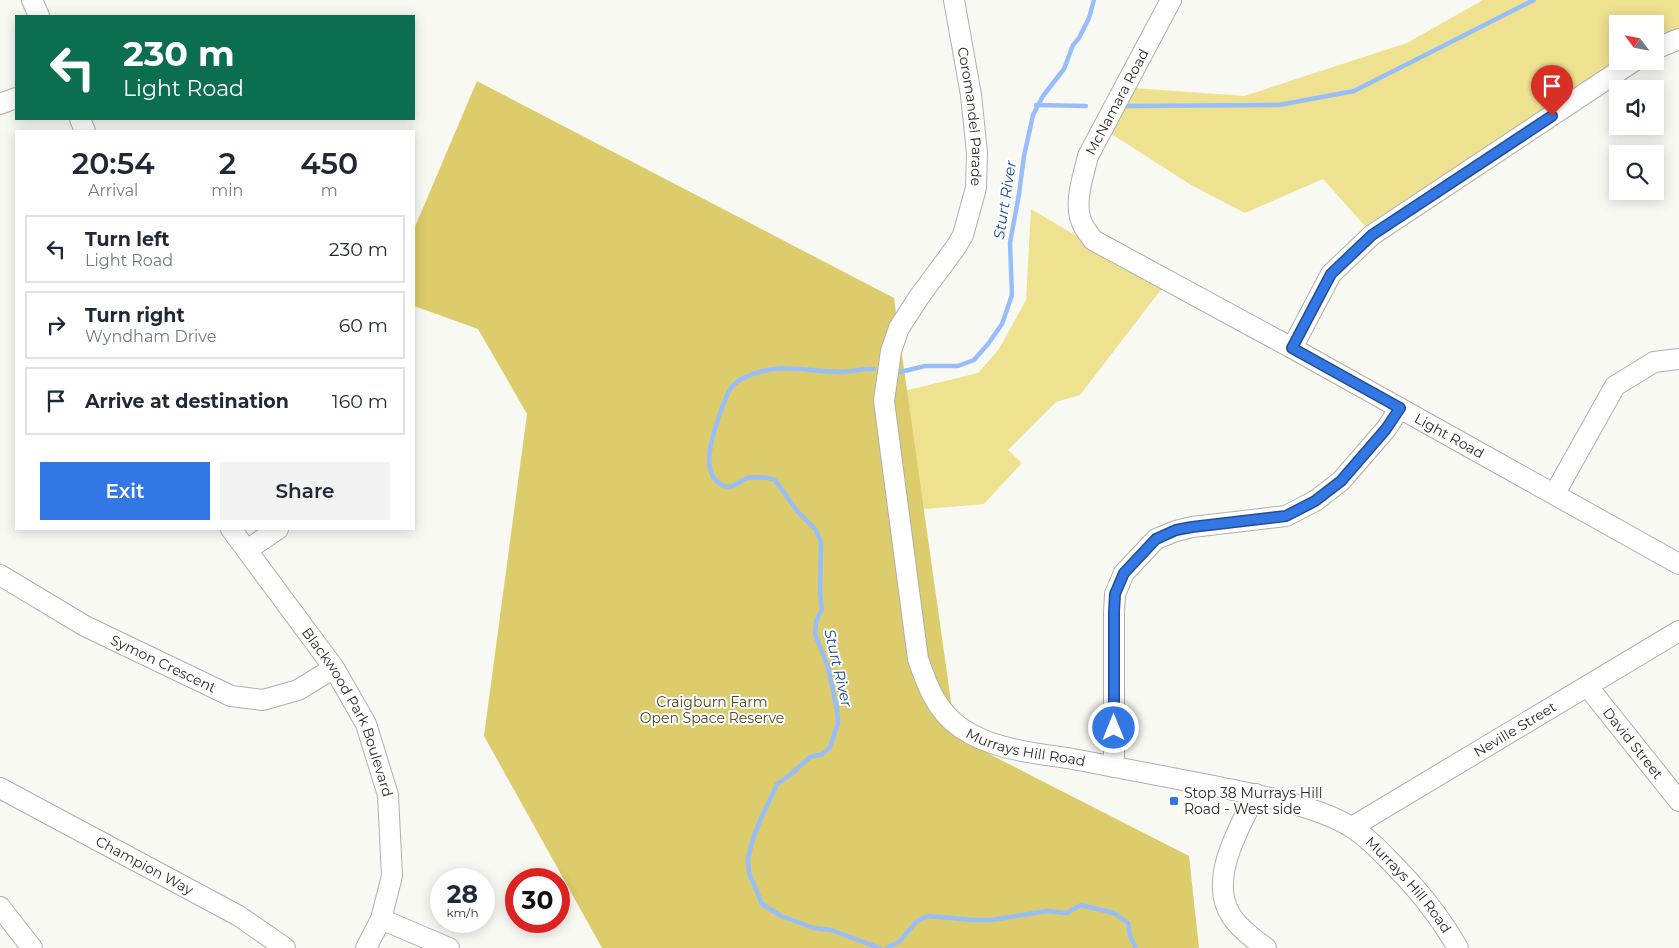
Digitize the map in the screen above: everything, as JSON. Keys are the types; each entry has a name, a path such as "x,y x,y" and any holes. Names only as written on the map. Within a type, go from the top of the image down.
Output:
{"street":[{"path":"32,0 39,15"},
{"name":"Coromandel Parade","path":"890,359 899,328 963,236 976,188 977,154 971,95 954,0"},
{"name":"McNamara Road","path":"1079,208 1081,183 1088,156 1171,0"},
{"path":"1664,45 1679,39"},
{"path":"1292,348 1331,274 1372,235 1620,70"},
{"path":"0,104 15,98"},
{"name":"Light Road","path":"1079,208 1082,225 1093,240 1555,493 1679,564"},
{"path":"1555,493 1615,386 1654,362 1679,358"},
{"name":"Murrays Hill Road","path":"890,359 884,397 918,658 929,691 945,713 961,727 988,742 1019,750 1256,794 1330,815 1364,835 1415,886 1444,924 1458,948"},
{"path":"1114,767 1114,612 1115,594 1124,573 1156,539 1176,530 1286,516 1315,501 1341,481 1386,429 1400,408"},
{"name":"Blackwood Park Boulevard","path":"232,530 334,668 366,724 388,796 392,876 381,919 366,948"},
{"path":"247,550 277,530"},
{"name":"Symon Crescent","path":"0,575 86,626 231,696 263,700 298,690 334,668"},
{"name":"Neville Street","path":"1352,827 1679,631"},
{"name":"David Street","path":"1588,686 1679,802"},
{"name":"Champion Way","path":"0,788 240,916 285,948"},
{"path":"1256,794 1229,853 1224,874 1223,896 1231,916 1246,933 1266,948"},
{"path":"0,906 32,948"},
{"path":"381,919 449,948"}],"shaded area":[{"path":"1483,0 1679,0 1679,33 1664,40 1664,15 1609,15 1609,66 1365,226 1323,179 1245,213 1191,185 1110,133 1134,88 1244,96 1407,43"},
{"path":"1031,209 1163,287 1080,395 1056,402 1008,450 1022,463 984,504 915,510 904,391 978,373 999,349 1026,300"}],"green space":[{"name":"Craigburn Farm Open Space Reserve","path":"477,81 894,298 956,737 1189,856 1199,948 602,948 570,891 570,868 557,868 484,736 527,414 478,329 415,306 415,227"}],"waterway":[{"name":"Sturt River","path":"897,371 900,372 925,366 958,366 974,360 1002,324 1012,295 1010,243 1024,156 1033,115 1043,96 1064,69 1073,45 1079,38 1089,18 1094,0"},
{"path":"1127,106 1279,105 1354,91 1534,0"},
{"path":"1036,105 1086,106"},
{"name":"Sturt River","path":"874,369 828,372 781,368 758,372 742,379 731,388 724,402 711,444 709,464 711,473 716,481 727,487 751,477 774,479 798,512 816,530 821,542 820,594 822,609 816,622 815,634 828,667 838,723 830,747 823,754 810,757 777,784 753,839 748,858 749,873 762,904 781,916 814,928 831,930 880,948"},
{"name":"Sturt River","path":"887,948 899,942 917,921 928,916 992,920 1047,911 1067,913 1081,905 1114,913 1128,923 1130,936 1136,948"}],"place":[{"name":"Stop 38 Murrays Hill Road - West side","path":"1174,801"}],"route":[{"path":"1114,728 1115,594 1124,573 1140,554 1156,539 1176,530 1286,516 1315,501 1341,481 1386,429 1400,408 1292,348 1331,274 1372,235 1552,116"}]}
